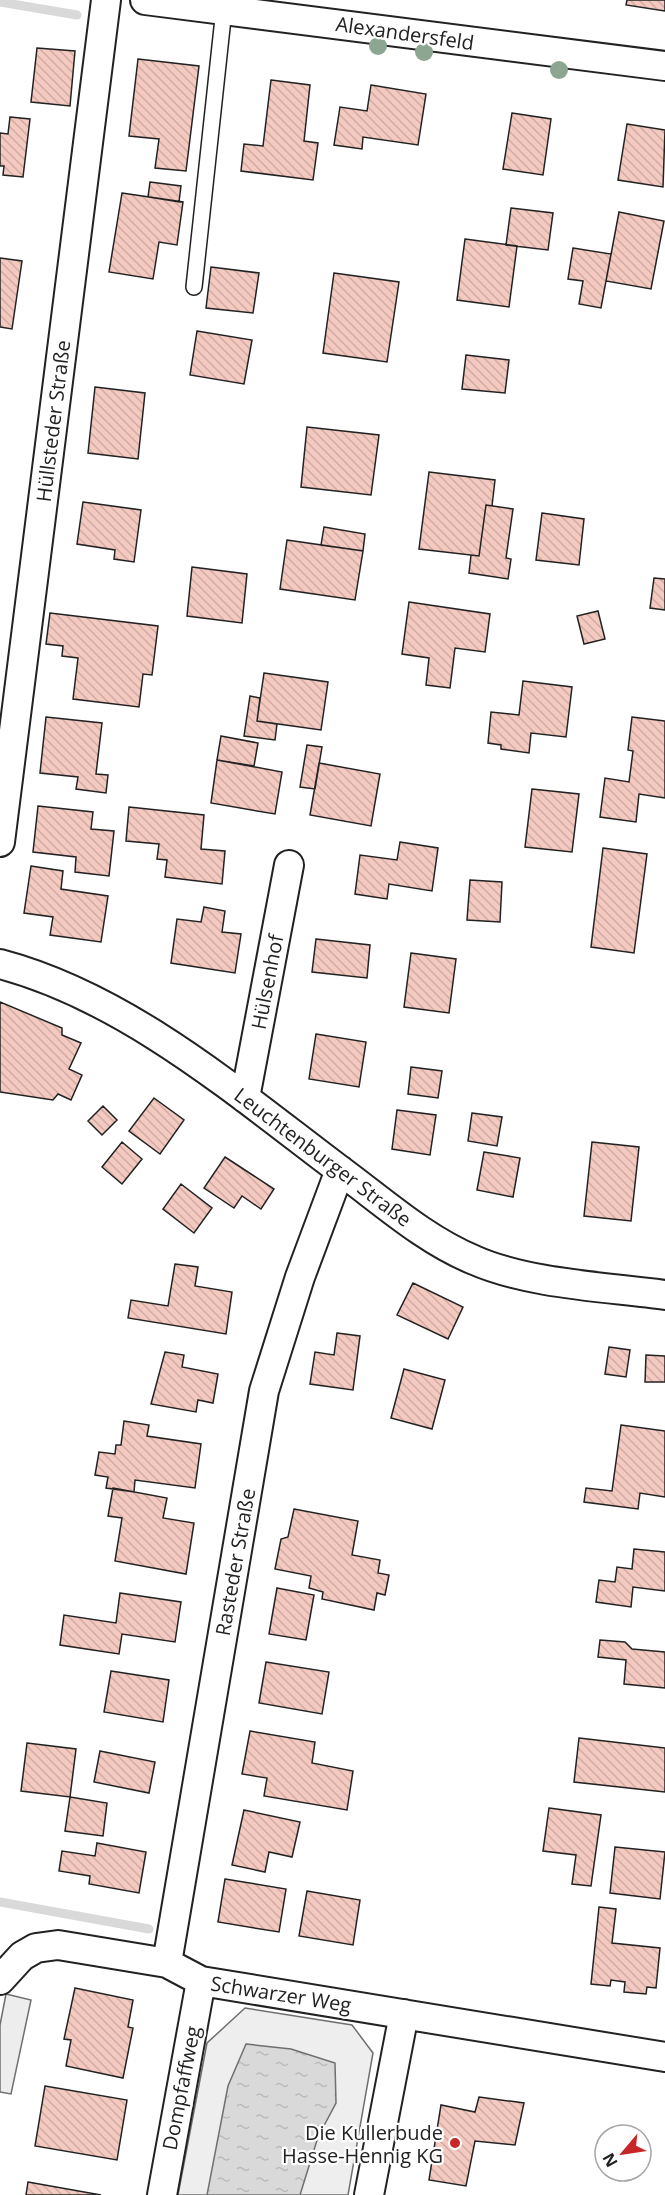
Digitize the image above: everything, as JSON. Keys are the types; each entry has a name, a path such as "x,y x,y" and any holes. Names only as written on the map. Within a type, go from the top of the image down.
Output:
{"street":[{"name":"Hüllsteder Straße","path":"0,842 106,0"},
{"name":"Alexandersfeld","path":"145,0 665,66"},
{"name":"Hülsenhof","path":"245,1098 289,865"},
{"name":"Leuchtenburger Straße","path":"0,964 70,987 113,1009 245,1098 406,1220 473,1260 515,1274 665,1295"},
{"name":"Rasteder Straße","path":"167,1963 264,1391 300,1277 340,1170"},
{"name":"Schwarzer Weg","path":"0,1980 22,1956 36,1948 58,1945 167,1963 201,1981 665,2057"},
{"name":"Dompfaffweg","path":"162,2195 201,1981"},
{"path":"369,2195 404,2014"}],"lane":[{"path":"194,286 224,9"}],"shaded area":[{"path":"6,1994 31,2000 11,2094 0,2092 0,2025"},
{"path":"245,2008 352,2025 373,2053 348,2195 178,2195 207,2043"}],"water":[{"path":"246,2044 291,2049 335,2063 336,2103 318,2137 300,2195 207,2195 228,2086"}],"building":[{"path":"627,0 665,0 665,11 626,5"},
{"path":"37,48 75,51 70,106 31,102"},
{"path":"138,59 199,66 186,171 155,168 159,139 129,136"},
{"path":"271,80 310,85 304,141 318,143 313,180 241,171 244,144 263,146"},
{"path":"371,85 426,94 418,145 363,137 362,149 334,145 340,107 367,111"},
{"path":"512,113 551,119 543,175 503,169"},
{"path":"10,117 30,119 23,177 3,175 4,166 0,166 0,133 8,134"},
{"path":"627,124 665,130 663,187 618,180"},
{"path":"150,182 181,186 179,202 148,197"},
{"path":"122,193 183,202 177,245 159,242 153,279 109,272"},
{"path":"511,208 553,213 548,250 506,245"},
{"path":"619,212 664,221 651,289 606,281"},
{"path":"465,239 517,246 509,307 457,300"},
{"path":"573,248 611,254 601,308 579,304 583,281 568,279"},
{"path":"0,258 22,261 12,329 0,327"},
{"path":"211,267 259,273 253,313 206,308"},
{"path":"334,273 399,282 387,362 323,353"},
{"path":"197,331 252,340 244,384 190,375"},
{"path":"466,355 509,360 505,393 462,389"},
{"path":"95,387 145,393 138,459 88,453"},
{"path":"307,427 379,435 371,495 301,487"},
{"path":"429,472 495,480 492,506 486,505 479,556 419,549"},
{"path":"83,502 141,510 134,562 114,559 115,550 77,544"},
{"path":"486,505 513,509 506,558 511,559 508,579 469,573 471,555 479,556"},
{"path":"542,513 584,519 579,565 536,560"},
{"path":"324,527 365,534 363,551 321,545"},
{"path":"287,540 363,551 355,600 280,589"},
{"path":"192,567 247,574 242,623 187,616"},
{"path":"654,578 665,579 665,610 650,608"},
{"path":"409,602 490,614 485,652 455,648 450,688 426,685 429,658 402,654"},
{"path":"598,611 605,639 584,644 577,616"},
{"path":"50,613 158,626 152,675 143,674 139,707 73,699 78,658 62,656 63,646 46,644"},
{"path":"264,673 328,682 321,730 257,721"},
{"path":"523,681 572,687 566,737 531,733 529,753 501,749 501,745 488,743 491,712 519,715"},
{"path":"250,696 260,698 257,721 277,724 275,740 244,736"},
{"path":"46,717 102,723 96,774 108,775 106,793 76,789 78,777 40,773"},
{"path":"632,717 665,721 665,798 639,794 636,822 600,817 605,778 629,782 633,751 628,750"},
{"path":"221,736 258,743 254,766 217,760"},
{"path":"307,745 322,747 315,789 300,787"},
{"path":"217,760 282,772 275,814 211,803"},
{"path":"319,763 380,774 371,826 310,815"},
{"path":"532,789 579,794 572,852 525,847"},
{"path":"38,806 93,812 91,829 114,831 109,876 75,872 76,857 33,852"},
{"path":"129,807 204,815 201,849 225,851 222,884 165,877 167,860 157,859 159,844 126,841"},
{"path":"400,842 438,848 432,891 389,884 387,899 355,894 360,855 397,860"},
{"path":"603,848 647,854 634,953 591,947"},
{"path":"31,866 63,871 61,889 108,896 101,942 50,935 53,917 24,913"},
{"path":"470,880 502,882 500,922 467,920"},
{"path":"204,907 225,911 222,932 241,934 235,973 171,963 177,919 201,922"},
{"path":"316,939 370,945 367,978 312,972"},
{"path":"411,953 456,959 449,1013 404,1007"},
{"path":"0,1002 62,1028 62,1035 81,1043 69,1069 82,1075 71,1100 58,1094 53,1100 0,1092"},
{"path":"316,1034 366,1042 359,1087 309,1079"},
{"path":"411,1067 442,1071 438,1098 408,1094"},
{"path":"154,1098 184,1120 160,1154 129,1131"},
{"path":"103,1106 117,1120 102,1135 88,1121"},
{"path":"397,1110 436,1115 430,1155 392,1149"},
{"path":"472,1113 502,1117 497,1146 468,1141"},
{"path":"122,1142 142,1159 122,1184 102,1167"},
{"path":"592,1142 639,1147 631,1221 584,1216"},
{"path":"484,1152 520,1158 513,1197 477,1190"},
{"path":"225,1157 274,1189 261,1209 242,1196 234,1208 204,1188"},
{"path":"181,1184 212,1208 194,1233 163,1209"},
{"path":"175,1264 198,1267 195,1286 232,1292 226,1334 128,1318 131,1300 168,1306"},
{"path":"413,1283 463,1307 448,1339 397,1315"},
{"path":"337,1333 360,1336 353,1390 310,1384 315,1352 334,1355"},
{"path":"609,1347 630,1350 626,1377 605,1374"},
{"path":"165,1352 184,1355 182,1367 218,1374 213,1403 198,1400 196,1412 151,1404"},
{"path":"646,1355 665,1356 665,1382 645,1382"},
{"path":"404,1369 445,1380 432,1429 391,1418"},
{"path":"124,1421 149,1425 147,1436 201,1444 195,1488 135,1480 134,1492 106,1488 108,1477 95,1475 99,1452 115,1454 116,1445 121,1445"},
{"path":"621,1425 665,1431 665,1497 640,1493 638,1509 584,1502 586,1488 612,1491"},
{"path":"113,1488 167,1498 163,1518 194,1523 186,1574 115,1561 122,1518 108,1516"},
{"path":"294,1509 358,1521 352,1555 380,1560 378,1573 389,1575 385,1595 377,1593 374,1610 322,1599 323,1592 309,1588 311,1576 275,1569 281,1539 288,1537"},
{"path":"634,1549 665,1552 665,1591 633,1587 631,1607 596,1602 599,1580 615,1582 617,1567 632,1569"},
{"path":"277,1588 314,1595 306,1640 269,1634"},
{"path":"120,1593 181,1602 175,1642 122,1634 119,1654 60,1645 64,1615 116,1623"},
{"path":"600,1640 625,1642 632,1649 665,1652 665,1688 624,1684 626,1660 598,1657"},
{"path":"266,1662 329,1672 322,1714 259,1703"},
{"path":"111,1671 169,1680 163,1722 104,1712"},
{"path":"250,1731 315,1742 312,1763 353,1771 347,1810 264,1796 267,1778 242,1774"},
{"path":"579,1738 665,1748 665,1792 574,1782"},
{"path":"27,1743 76,1749 70,1797 21,1791"},
{"path":"100,1751 155,1762 149,1793 94,1782"},
{"path":"70,1797 107,1803 103,1836 65,1831"},
{"path":"549,1808 601,1815 591,1886 572,1884 576,1855 543,1851"},
{"path":"244,1810 300,1822 292,1857 269,1852 265,1872 232,1865"},
{"path":"97,1843 146,1852 139,1893 89,1884 90,1876 59,1871 62,1851 95,1856"},
{"path":"615,1847 665,1852 660,1899 610,1893"},
{"path":"225,1879 286,1889 279,1932 218,1922"},
{"path":"307,1891 360,1900 353,1945 299,1936"},
{"path":"599,1907 616,1909 612,1943 660,1948 656,1988 647,1987 646,1994 624,1992 625,1982 611,1980 610,1986 591,1984"},
{"path":"75,1988 133,2000 128,2027 133,2028 123,2078 66,2066 71,2040 64,2039"},
{"path":"45,2086 127,2100 117,2160 35,2146"},
{"name":"Die Kullerbude Hasse-Hennig KG","path":"479,2097 524,2103 515,2145 475,2141 466,2186 429,2180 441,2105 475,2112"},
{"path":"28,2182 101,2195 26,2195"}],"waterway":[{"path":"0,2 77,15"},
{"path":"0,1902 149,1929"}],"place":[{"name":"Die Kullerbude Hasse-Hennig KG","path":"455,2143"}]}
